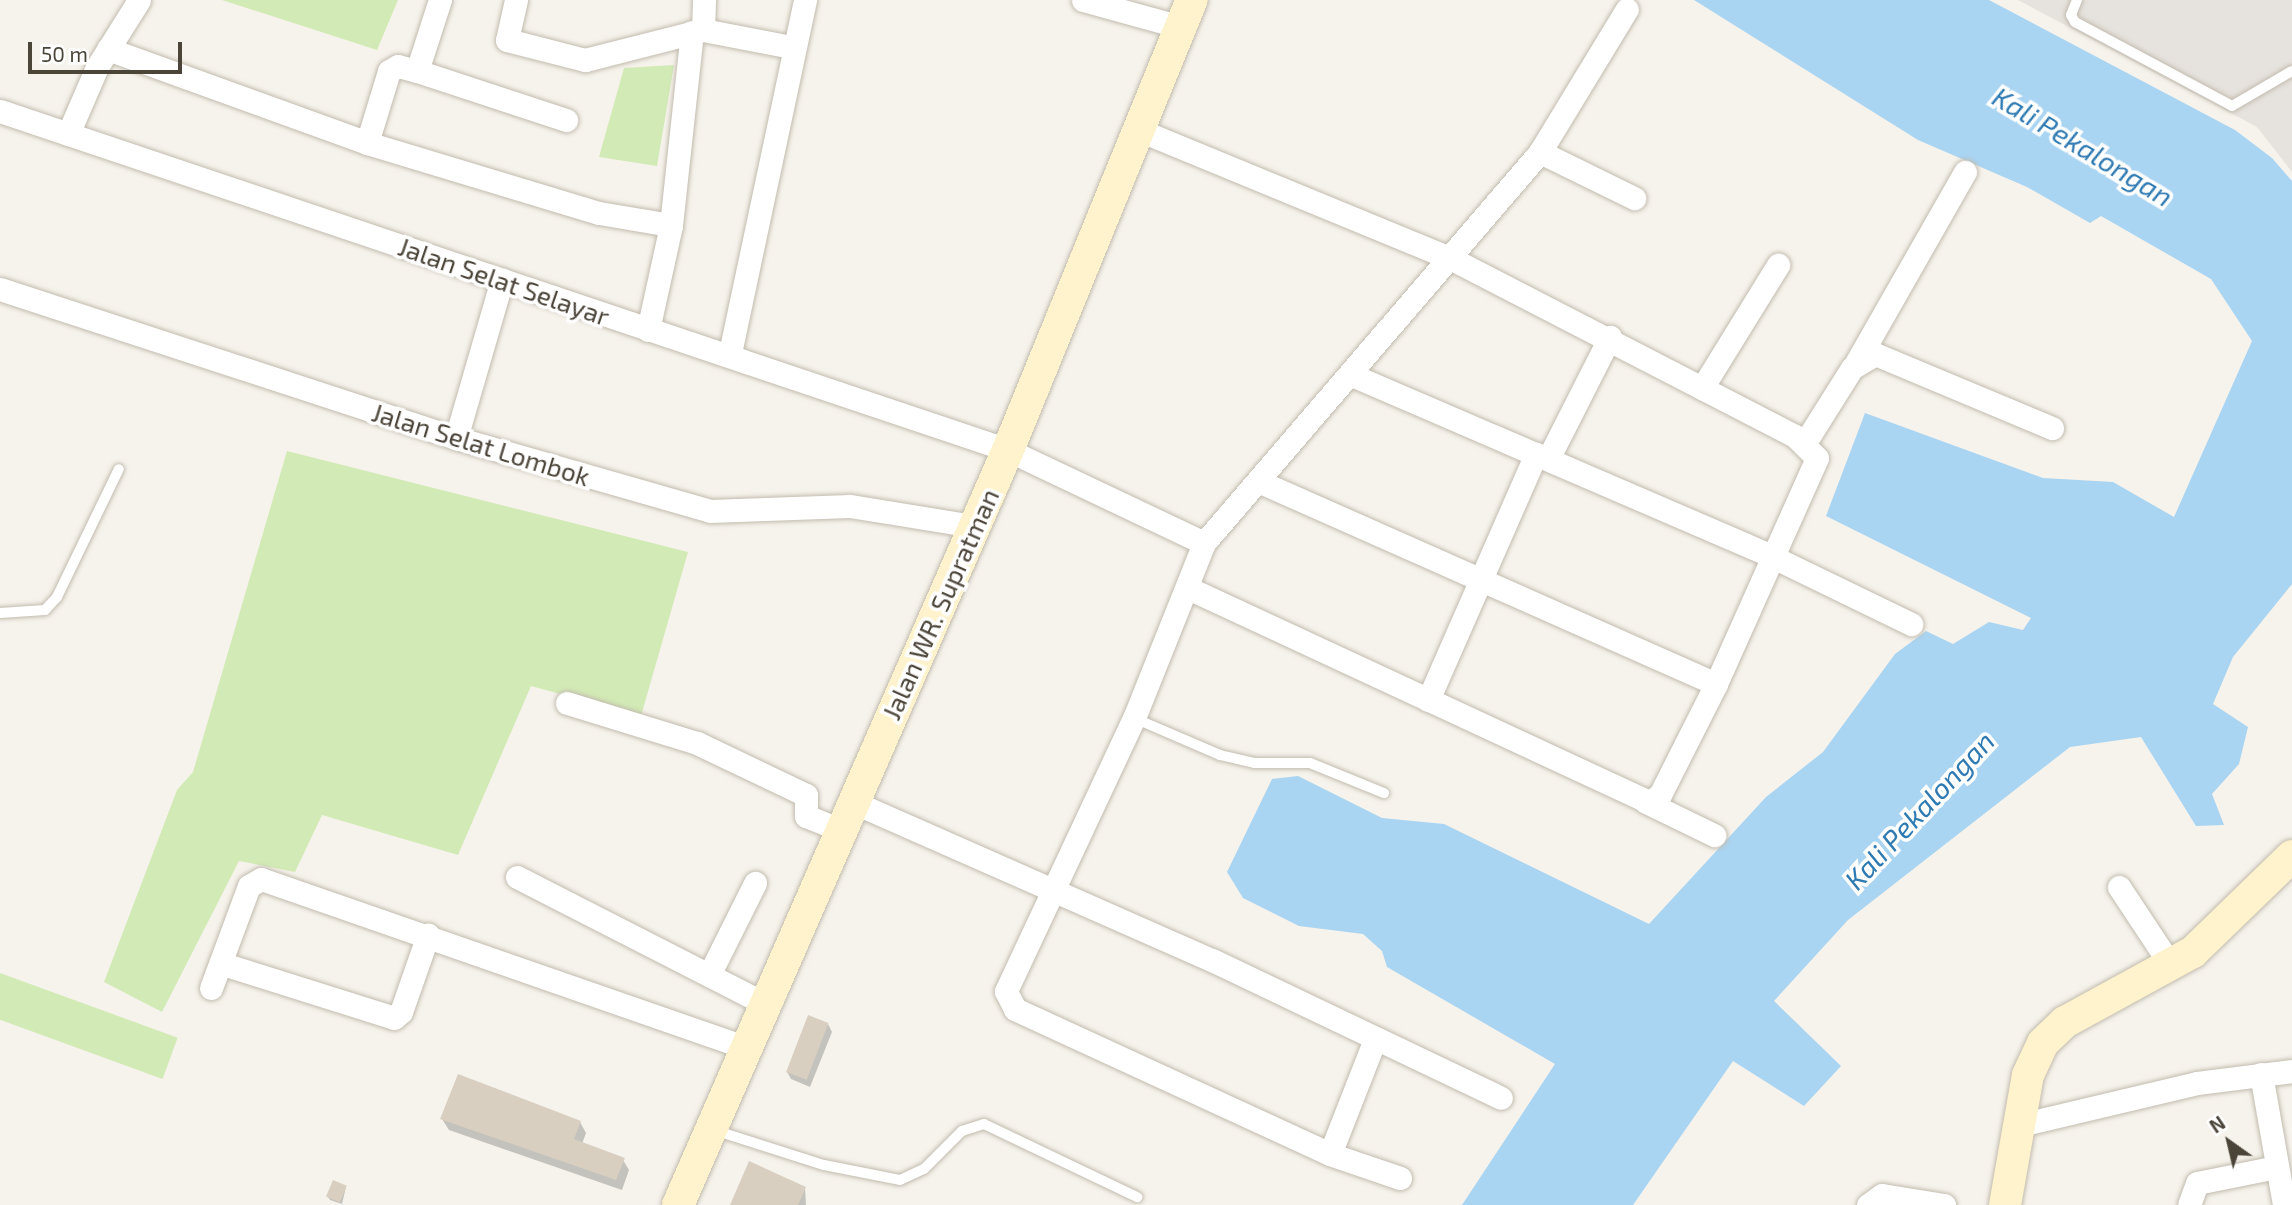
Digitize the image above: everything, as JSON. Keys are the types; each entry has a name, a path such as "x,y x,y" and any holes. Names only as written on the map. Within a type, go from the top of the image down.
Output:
{"street":[{"path":"68,134 108,50 139,0"},
{"path":"417,71 440,0"},
{"path":"516,0 507,40 576,58 697,31 791,47"},
{"path":"648,330 671,225 697,31 704,0"},
{"path":"730,354 767,193 791,47 805,0"},
{"path":"1083,0 1187,14"},
{"path":"1399,1178 1330,1154 1007,1004 1006,991 1134,718 1205,543 1354,376 1540,152 1628,9"},
{"name":"Jalan WR. Supratman","path":"678,1205 711,1129 730,1042 748,997 830,817 974,526 1001,448 1187,14"},
{"path":"108,50 367,143 577,207 671,225"},
{"path":"367,143 388,71 398,66 565,120"},
{"name":"Jalan Selat Selayar","path":"0,111 648,330 730,354 957,436 1001,448 1205,543"},
{"path":"1139,130 1450,258 1610,338 1805,441 1816,461 1771,556 1716,684 1660,795 1646,802"},
{"path":"1540,152 1634,198"},
{"path":"1805,441 1856,363 1965,172"},
{"path":"1702,388 1778,265"},
{"path":"456,438 502,280"},
{"name":"Jalan Selat Lombok","path":"0,289 456,438 710,511 850,506 974,526"},
{"path":"1428,700 1483,577 1542,456 1610,338"},
{"path":"1856,363 1880,355 2052,428"},
{"path":"1354,376 1771,556 1911,624"},
{"path":"1258,481 1483,577 1716,684"},
{"path":"1188,588 1714,835"},
{"path":"567,703 696,743 802,792 830,817 1052,892 1212,960 1374,1042 1501,1098"},
{"path":"2005,1205 2024,1124 2032,1059 2052,1032 2172,967 2292,856"},
{"path":"517,877 748,997"},
{"path":"211,988 223,964 249,886 258,879 428,935 730,1042"},
{"path":"709,975 755,883"},
{"path":"2119,887 2172,967"},
{"path":"223,964 394,1017 401,1012 428,935"},
{"path":"1330,1154 1374,1042"},
{"path":"2024,1124 2261,1074 2292,1071"},
{"path":"2261,1074 2284,1205"},
{"path":"2189,1205 2197,1182 2276,1167"},
{"path":"1868,1205 1882,1195 1944,1205"}],"lane":[{"path":"2077,0 2071,15 2075,22 2232,106 2292,71"},
{"path":"0,613 45,610 57,597 119,469"},
{"path":"1134,718 1220,755 1254,763 1310,763 1384,793"},
{"path":"711,1129 824,1165 900,1180 924,1169 962,1131 984,1124 1137,1197"}],"shaded area":[{"path":"2018,0 2292,0 2292,172 2257,127"}],"green space":[{"path":"222,0 398,0 377,50"},
{"path":"674,65 657,166 599,157 624,68"},
{"path":"287,451 688,552 641,716 531,686 458,855 322,815 295,872 239,861 162,1012 104,982 177,790 193,772"},
{"path":"0,973 178,1038 163,1079 0,1020"}],"water":[{"name":"Kali Pekalongan","path":"1694,0 1989,0 2235,130 2272,158 2292,181 2292,584 2233,657 2213,704 2248,727 2239,764 2212,794 2224,825 2196,826 2141,737 2070,747 1848,920 1774,1001 1841,1066 1804,1106 1733,1061 1633,1205 1462,1205 1555,1064 1387,967 1382,951 1363,934 1299,926 1243,898 1227,872 1272,779 1298,776 1382,818 1444,824 1649,924 1766,797 1823,752 1895,654 1926,631 1953,644 1989,622 2023,630 2031,618 1826,516 1865,413 2043,478 2113,482 2174,517 2252,341 2211,279 2101,216 2090,223 2027,187 1918,140"}],"building":[{"path":"808,1015 829,1023 807,1080 786,1072"},
{"path":"458,1074 581,1121 574,1139 625,1158 616,1180 440,1119"},
{"path":"749,1161 806,1187 798,1205 730,1205"},
{"path":"333,1180 347,1186 340,1202 326,1197"}]}
